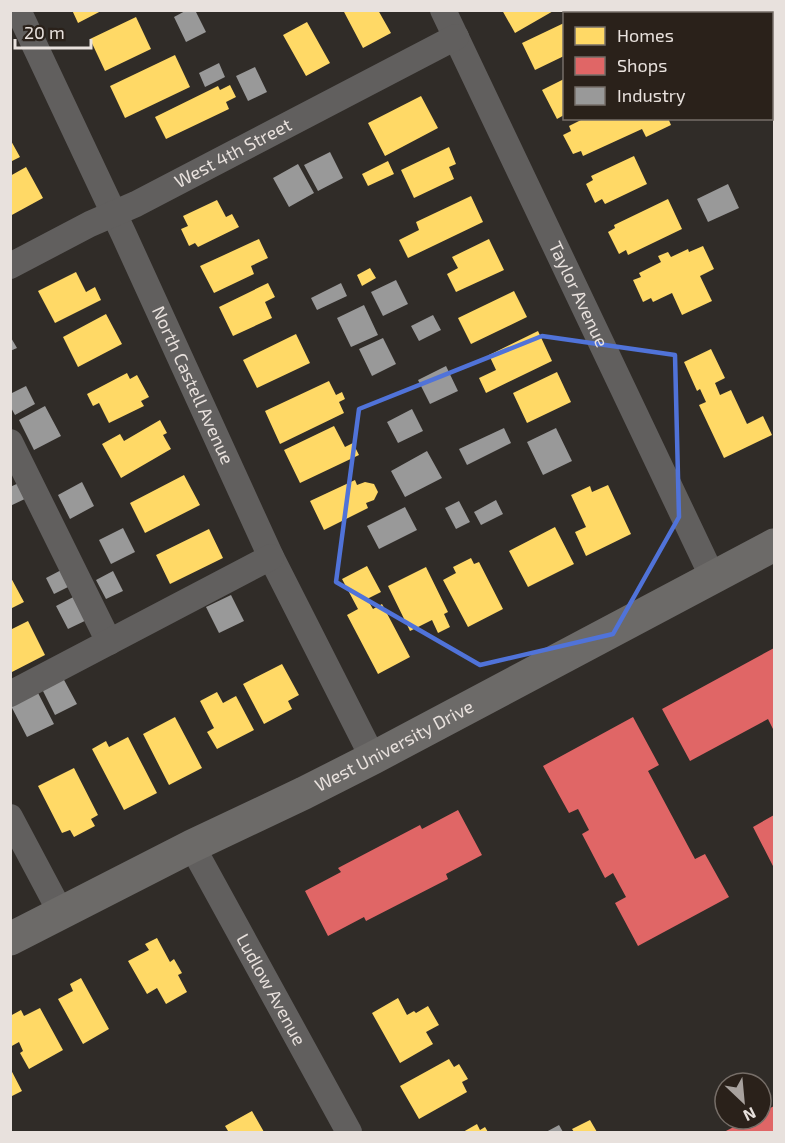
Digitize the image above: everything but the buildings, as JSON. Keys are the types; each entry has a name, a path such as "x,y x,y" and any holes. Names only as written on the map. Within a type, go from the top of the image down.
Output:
{"main road":[{"name":"West University Drive","path":"10,939 192,846 373,758 774,545"}],"street":[{"name":"North Castell Avenue","path":"18,10 271,557 373,758"},
{"name":"Taylor Avenue","path":"443,10 713,578"},
{"name":"West 4th Street","path":"10,266 456,37"},
{"path":"10,442 110,642"},
{"path":"10,694 271,557"},
{"path":"10,817 61,913"},
{"name":"Ludlow Avenue","path":"192,846 349,1132"}],"highlighted area":[{"path":"542,336 675,355 679,517 613,634 480,665 336,582 359,409"}]}
